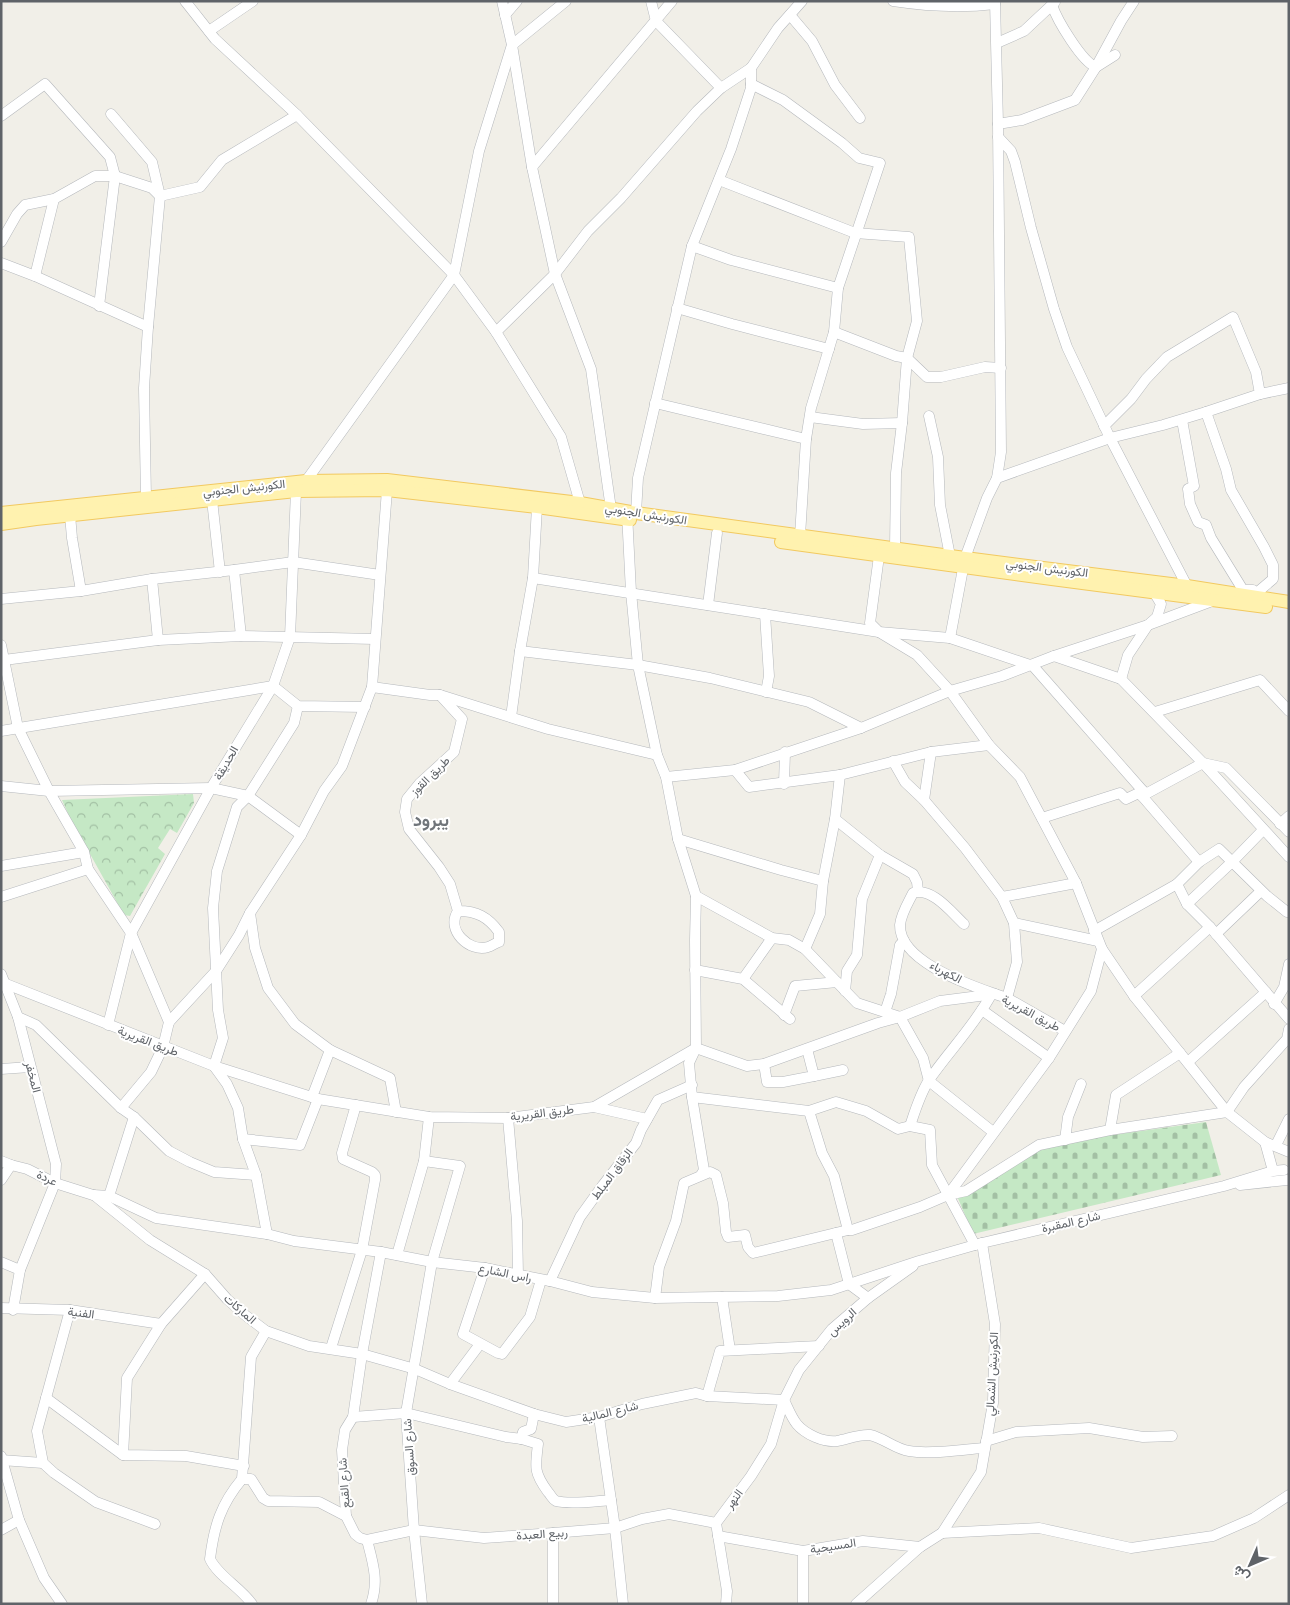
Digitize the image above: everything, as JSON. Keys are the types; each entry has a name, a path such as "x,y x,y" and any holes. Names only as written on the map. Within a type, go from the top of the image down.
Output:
{"main road":[{"name":"الكورنيش الجنوبي","path":"1,513 306,481 387,480 580,503 717,533 879,556 1256,593 1289,602"},
{"name":"الكورنيش الجنوبي","path":"1,524 296,490 387,490 537,507 631,515 800,536 950,556 965,563 1091,583 1289,610"}],"street":[{"path":"185,1 209,32 297,115 454,275 496,332 562,437 580,503"},
{"path":"209,32 252,1"},
{"path":"502,1 512,45 532,167 555,274 591,369 611,509"},
{"path":"505,14 517,1"},
{"path":"306,481 454,275 479,151 512,45 566,1"},
{"path":"651,1 656,21 721,88"},
{"path":"532,167 672,1"},
{"path":"496,332 555,274 588,231 621,198 697,111 721,88 751,68 778,28 802,1"},
{"path":"893,1 915,4 980,6 995,3 1001,452 997,478 987,498 965,563 950,638"},
{"path":"998,124 1022,120 1075,100 1134,1"},
{"path":"997,43 1024,31 1054,3"},
{"path":"1054,3 1056,16 1073,42 1090,65 1096,67"},
{"path":"790,15 812,41 836,85 860,118"},
{"path":"1096,67 1115,55"},
{"path":"702,1176 704,1170 692,1097 689,1063 696,1048 696,896 678,839 666,777 657,755 638,665 630,592 631,515 692,246 731,150 751,84 751,68"},
{"path":"1,116 45,84 110,157 115,176 99,306"},
{"path":"751,84 782,100 842,143 859,158 880,162 838,288 834,332 810,416 806,439 800,536"},
{"path":"111,114 152,162 160,196 144,388 146,498"},
{"path":"160,196 200,187 222,160 297,115"},
{"path":"998,137 1011,151 1015,162 1033,237 1067,347 1110,438 1187,586"},
{"path":"1,242 17,214 25,205 54,199 95,176 115,176 152,188 160,196"},
{"path":"719,180 856,233 910,237 917,321 907,358 896,473 895,549"},
{"path":"35,276 54,199"},
{"path":"692,246 731,260 838,288"},
{"path":"1,263 35,276 148,327"},
{"path":"678,308 732,324 829,348"},
{"path":"1104,426 1131,399 1146,379 1167,357 1233,317 1256,372 1260,394"},
{"path":"834,332 896,356 907,358 927,377 941,377 985,367 1001,368"},
{"path":"997,478 1110,438 1182,420 1260,394 1289,388"},
{"path":"655,403 806,439"},
{"path":"1182,420 1194,486 1188,488 1190,504 1198,522 1206,525 1211,538 1243,590 1256,593 1272,579 1273,566 1231,490 1226,469 1206,412"},
{"path":"810,416 863,424 902,423"},
{"path":"929,416 938,456 940,504 950,556"},
{"name":"الحديقة","path":"108,1025 131,933 211,788 273,686 290,637 296,490"},
{"path":"121,1108 152,1072 163,1047 169,1022 216,971 239,935 250,913 301,835 324,791 342,766 372,687 387,490"},
{"path":"212,500 220,572"},
{"path":"511,717 533,578 537,507"},
{"path":"70,515 81,591"},
{"path":"708,605 717,533"},
{"path":"879,556 870,623 879,632 918,655 950,691 989,745 1020,777 1076,883 1098,940 1134,996 1227,1112 1265,1142 1288,1180 1224,1186"},
{"path":"1,599 81,591 152,579 293,562 380,575"},
{"path":"234,570 241,636"},
{"path":"533,578 879,632 950,638 1033,666 1199,862"},
{"path":"152,579 158,640"},
{"path":"1121,679 1128,655 1148,625 1157,618 1161,604 1154,592"},
{"path":"666,777 735,770 861,728 950,691 1033,666 1054,656 1148,625 1213,600"},
{"path":"765,614 769,676 766,692"},
{"path":"4,660 158,640 241,636 375,639"},
{"path":"1,645 18,728 49,791 84,852 88,869 131,933 169,1022"},
{"path":"520,651 638,665 710,678 809,702 861,728"},
{"path":"1054,656 1121,679 1155,712 1289,857"},
{"path":"1155,712 1260,680 1289,711"},
{"path":"1,731 273,686 298,706 365,707"},
{"path":"372,687 440,695 548,729 657,755"},
{"name":"طريق القوز","path":"440,695 462,719 454,752 420,783 407,799 405,812 409,829 450,884 458,910 454,917 454,926 460,938 472,946 486,948 499,942 499,932 484,916 471,911 458,910"},
{"path":"267,1234 256,1175 243,1139 238,1108 227,1084 214,1066 223,1038 218,1010 213,908 217,870 237,807 248,796 294,723 298,706"},
{"path":"735,770 749,787 784,784 840,775 931,752 989,745"},
{"path":"784,784 785,752"},
{"path":"924,800 931,752"},
{"path":"893,761 904,782 924,800 965,848 1002,897 1014,923 1017,962 1007,998"},
{"path":"1042,818 1120,793 1126,799 1203,763 1226,768 1289,832"},
{"path":"804,949 820,914 840,775"},
{"path":"1,786 49,791 211,788 248,796 301,835"},
{"path":"1280,824 1289,816"},
{"path":"835,819 880,855 913,874 917,882 918,891"},
{"path":"1187,904 1263,830"},
{"path":"678,839 824,881"},
{"path":"948,1195 1049,1058 1091,990 1098,940 1177,884 1199,862 1218,849 1261,891 1286,912 1289,912"},
{"path":"1,866 84,852"},
{"path":"845,991 847,971 857,955 862,899 880,855"},
{"path":"1,897 88,869"},
{"path":"1002,897 1076,883"},
{"path":"1177,884 1187,904 1213,931 1266,992 1274,1004 1289,1019"},
{"path":"885,1012 891,994 900,945 904,941 900,926 902,916 913,893 924,891 933,896 964,924"},
{"path":"1134,996 1261,891"},
{"path":"696,896 772,938 789,940 804,949 857,1003 900,1017 923,1058 928,1081 993,1132"},
{"path":"250,913 256,948 268,988 295,1024 330,1050 390,1078 396,1112"},
{"path":"1014,923 1098,940"},
{"path":"743,979 772,938"},
{"name":"الكهرباء","path":"904,941 912,952 931,966 993,995"},
{"path":"1274,1004 1284,987 1289,964"},
{"path":"695,970 743,979 787,1017 795,986 837,982"},
{"name":"طريق القريرية","path":"2,980 108,1025 214,1066 315,1098 429,1117 508,1118 594,1107 696,1048 747,1066 764,1064 900,1017 940,1001 993,995 1007,998 1065,1031"},
{"name":"المخفر","path":"2,980 18,1016 56,1164 55,1183"},
{"path":"1188,1062 1266,992"},
{"path":"692,1097 809,1111 836,1102 866,1111 898,1129 910,1126 928,1081 993,995"},
{"path":"982,1010 1049,1058"},
{"path":"18,1016 36,1025 121,1108 134,1117 169,1151 214,1172 256,1175"},
{"path":"655,1298 659,1267 676,1221 684,1183 710,1172 716,1175 723,1203 728,1237 745,1235 748,1247 753,1253 852,1230 948,1195 966,1192 1039,1145 1110,1130 1227,1112 1244,1087 1288,1035"},
{"path":"807,1048 814,1076"},
{"path":"243,1139 300,1144 330,1050"},
{"path":"1110,1130 1116,1095 1180,1053"},
{"path":"764,1064 767,1082 783,1082 843,1070"},
{"path":"1,1069 30,1068"},
{"path":"1066,1140 1068,1117 1080,1084"},
{"name":"الزقاق المبلط","path":"480,1344 502,1354 530,1317 546,1281 580,1217 603,1184 636,1143 658,1100 692,1085"},
{"path":"332,1348 362,1250 375,1180 375,1175 372,1172 342,1159 342,1153 356,1105"},
{"path":"594,1107 647,1119"},
{"path":"809,1111 822,1153 834,1176 848,1230"},
{"path":"109,1196 134,1117"},
{"path":"397,1255 424,1161 429,1117"},
{"path":"508,1118 517,1221 518,1276"},
{"path":"1276,1145 1289,1119"},
{"name":"الكورنيش الشمالي","path":"856,1604 920,1547 942,1532 981,1472 993,1403 995,1324 978,1244 932,1165 930,1130 910,1126"},
{"path":"1265,1142 1289,1152"},
{"name":"شارع السوق","path":"422,1604 414,1530 406,1413 432,1262 460,1166 424,1161"},
{"path":"1,1180 6,1163"},
{"name":"عردة","path":"6,1163 27,1168 55,1183 93,1195"},
{"path":"1224,1186 1282,1169"},
{"path":"13,1310 20,1270 55,1183"},
{"name":"شارع المقبرة","path":"919,1260 978,1244 1224,1186"},
{"name":"راس الشارع","path":"93,1195 109,1196 156,1218 267,1234 294,1241 381,1252 432,1262 485,1268 592,1292 655,1298 778,1296 831,1290 919,1260"},
{"name":"الماركات","path":"93,1195 150,1240 205,1274 245,1315 266,1331 309,1346 362,1354 415,1369"},
{"path":"836,1233 849,1284 868,1298"},
{"name":"شارع القبع","path":"367,1540 355,1534 346,1516 342,1450 345,1430 353,1417 362,1354 381,1252"},
{"name":"الرويس","path":"784,1400 799,1370 832,1329 868,1298 919,1260"},
{"path":"1,1262 20,1270"},
{"path":"450,1384 480,1344 463,1334 485,1268"},
{"path":"123,1455 127,1378 161,1324 205,1274"},
{"path":"722,1297 730,1350"},
{"name":"الفنية","path":"1,1308 13,1310 70,1310 161,1324"},
{"path":"43,1463 37,1431 70,1310"},
{"path":"252,1604 234,1584 213,1566 210,1559 220,1511 230,1493 242,1479 251,1357 266,1331"},
{"path":"707,1396 720,1350 819,1346"},
{"name":"شارع المالية","path":"415,1369 450,1384 534,1414 566,1422 599,1417 642,1404 696,1393 707,1396 784,1400"},
{"path":"46,1398 123,1455 186,1456 244,1466"},
{"path":"784,1400 797,1426 822,1440 835,1441 862,1435 871,1436 897,1448 920,1452 986,1444 1016,1432 1089,1428 1143,1437 1172,1436"},
{"name":"النهر","path":"716,1523 771,1444 784,1400"},
{"path":"353,1417 406,1413 538,1444 536,1471 540,1482 552,1499 580,1502 611,1500"},
{"path":"521,1439 523,1432 531,1429 534,1414"},
{"path":"599,1417 615,1528 623,1604"},
{"path":"62,1604 44,1578 19,1520 2,1459 43,1463 54,1473 96,1502 155,1524"},
{"path":"242,1479 251,1479 263,1498 268,1501 319,1502 346,1516"},
{"path":"942,1532 1039,1528 1131,1548 1213,1536 1254,1518 1289,1495"},
{"name":"ربيع العبدة","path":"367,1540 414,1530 484,1538 615,1528 642,1519 669,1514 716,1523"},
{"path":"1,1530 19,1520"},
{"path":"716,1523 727,1591 726,1604"},
{"path":"553,1533 553,1604"},
{"name":"المسيحية","path":"718,1536 803,1551 864,1542 920,1547"},
{"path":"367,1540 375,1568 374,1595 371,1604"},
{"path":"803,1551 803,1604"}],"green space":[{"path":"193,794 194,803 177,833 170,829 158,848 165,854 130,916 124,915 70,818 62,800"},
{"path":"1206,1122 1221,1175 973,1234 957,1196 1047,1144"}],"district":[{"name":"يبرود","path":"431,819"}]}
